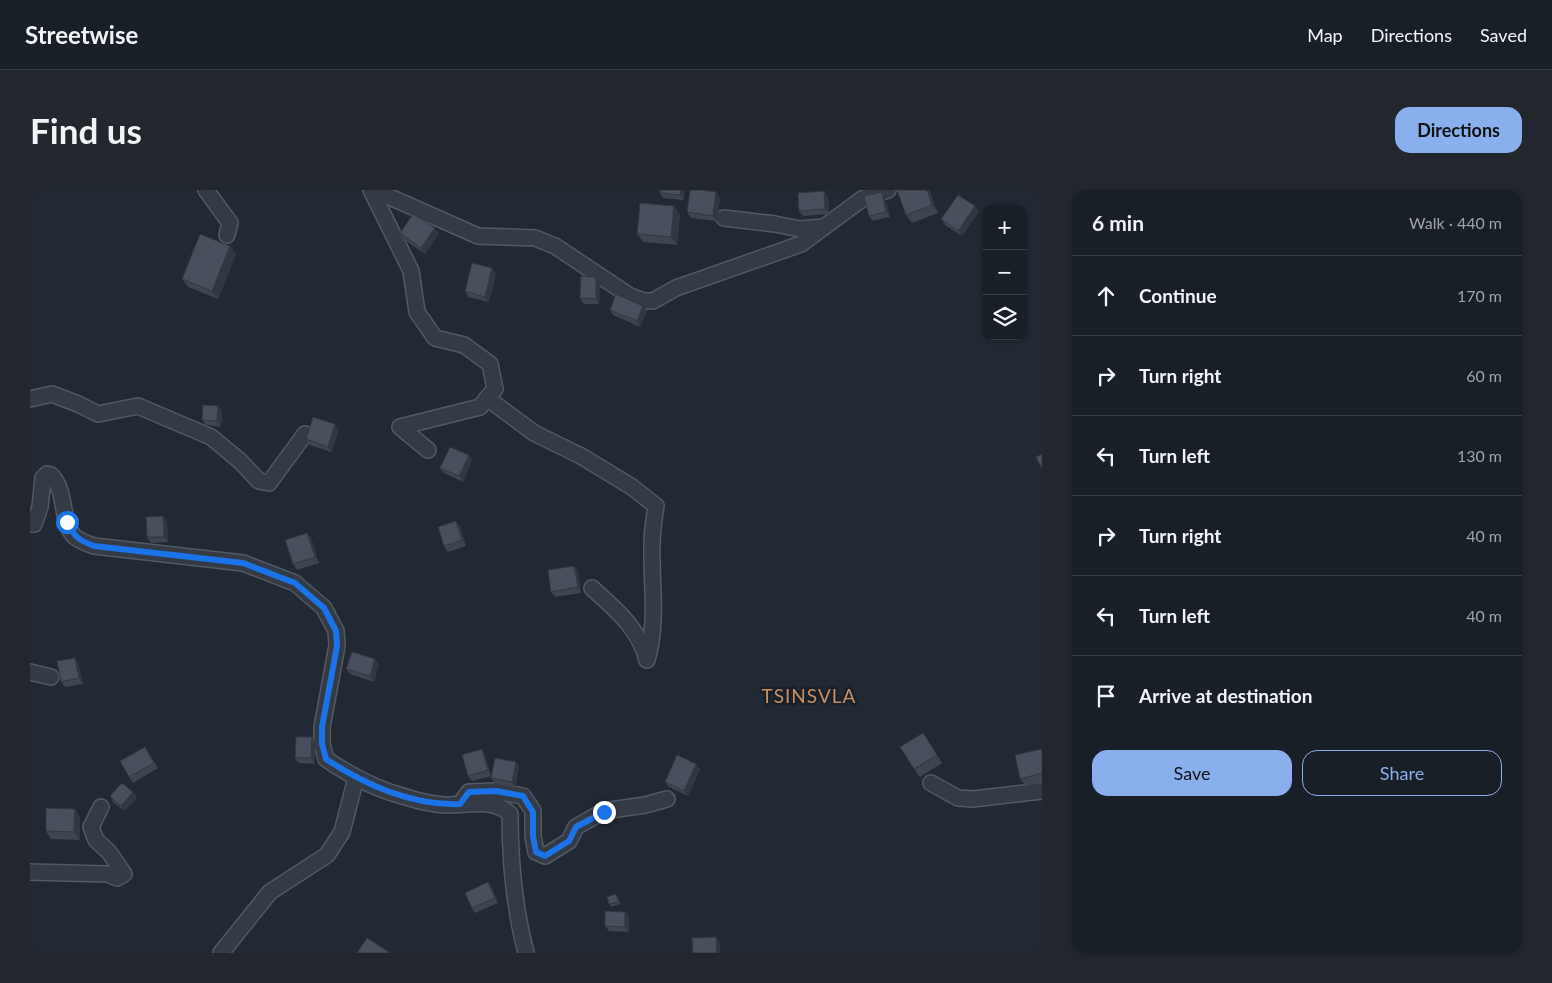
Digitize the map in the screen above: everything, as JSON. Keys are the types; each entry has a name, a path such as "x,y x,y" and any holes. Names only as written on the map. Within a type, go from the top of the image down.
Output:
{"street":[{"path":"206,190 230,223 227,235"},
{"path":"372,190 478,236 535,238 555,246 630,296 644,301 653,301 676,288 801,244 862,199 888,190"},
{"path":"372,190 411,271 417,312 435,338 464,345 490,364 495,388 480,407 400,427 428,450"},
{"path":"724,218 800,229 824,227"},
{"path":"30,399 52,394 98,414 138,406 211,438 240,461 259,481 269,483 305,434"},
{"path":"487,398 534,433 581,456 632,488 656,506 652,545 654,598 650,648 647,660 644,648 625,617 592,588"},
{"path":"30,524 34,524 38,518 43,478 47,474 51,475 56,480 67,522 73,535 81,541 94,546 243,563 295,583 324,608 336,631 337,646 322,727 322,744 326,759 356,778 405,797 443,805 480,803 503,807 510,814 512,871 516,911 526,953"},
{"path":"30,672 51,677"},
{"path":"220,953 270,892 327,855 342,832 356,778"},
{"path":"931,783 958,798 973,799 1042,791"},
{"path":"460,804 469,792 496,791 523,796 533,812 533,836 536,852 545,856 569,841 576,827 604,812 667,799"},
{"path":"30,872 107,874 117,878 124,874 110,852 96,840 91,827 100,808"}],"building":[{"path":"660,190 681,190 680,195 660,193"},
{"path":"690,190 716,192 713,216 687,212"},
{"path":"897,190 927,190 932,205 906,215"},
{"path":"824,191 825,209 799,211 798,193"},
{"path":"882,192 886,212 869,216 864,196"},
{"path":"958,195 975,206 958,231 941,219"},
{"path":"640,203 674,206 671,237 637,234"},
{"path":"413,214 435,228 421,248 400,233"},
{"path":"200,234 230,246 212,291 182,279"},
{"path":"472,263 492,268 485,297 465,291"},
{"path":"581,276 596,277 596,299 580,298"},
{"path":"616,294 643,306 637,321 610,310"},
{"path":"203,405 218,406 217,421 202,420"},
{"path":"313,417 335,424 328,447 306,439"},
{"path":"450,447 469,455 459,476 440,468"},
{"path":"1042,454 1042,469 1036,457"},
{"path":"163,516 164,537 147,537 146,517"},
{"path":"456,521 462,540 444,546 438,527"},
{"path":"307,533 315,557 293,564 285,540"},
{"path":"574,566 578,587 551,592 548,570"},
{"path":"352,652 375,659 370,676 346,669"},
{"path":"75,658 79,678 61,682 57,661"},
{"path":"923,733 937,755 914,769 900,747"},
{"path":"296,737 312,737 311,758 295,758"},
{"path":"145,747 154,763 129,777 120,761"},
{"path":"482,749 488,770 468,776 462,755"},
{"path":"1042,749 1042,773 1020,779 1015,755"},
{"path":"677,755 696,764 684,791 665,782"},
{"path":"495,758 516,762 512,782 491,778"},
{"path":"122,783 133,792 121,806 110,796"},
{"path":"46,808 75,809 74,832 46,831"},
{"path":"488,882 495,898 472,908 465,893"},
{"path":"616,894 618,902 609,904 607,897"},
{"path":"605,911 625,912 625,927 605,926"},
{"path":"716,937 717,953 693,953 692,938"},
{"path":"367,938 389,952 389,953 357,953"}],"district":[{"name":"TSINSVLA","path":"809,695"}],"route":[{"path":"67,522 73,535 81,541 94,546 178,554 243,563 295,583 324,608 336,631 337,646 322,727 322,744 326,759 356,778 405,797 443,805 460,804 469,792 496,791 523,796 533,812 533,836 536,852 545,856 569,841 576,827 604,812"}]}
